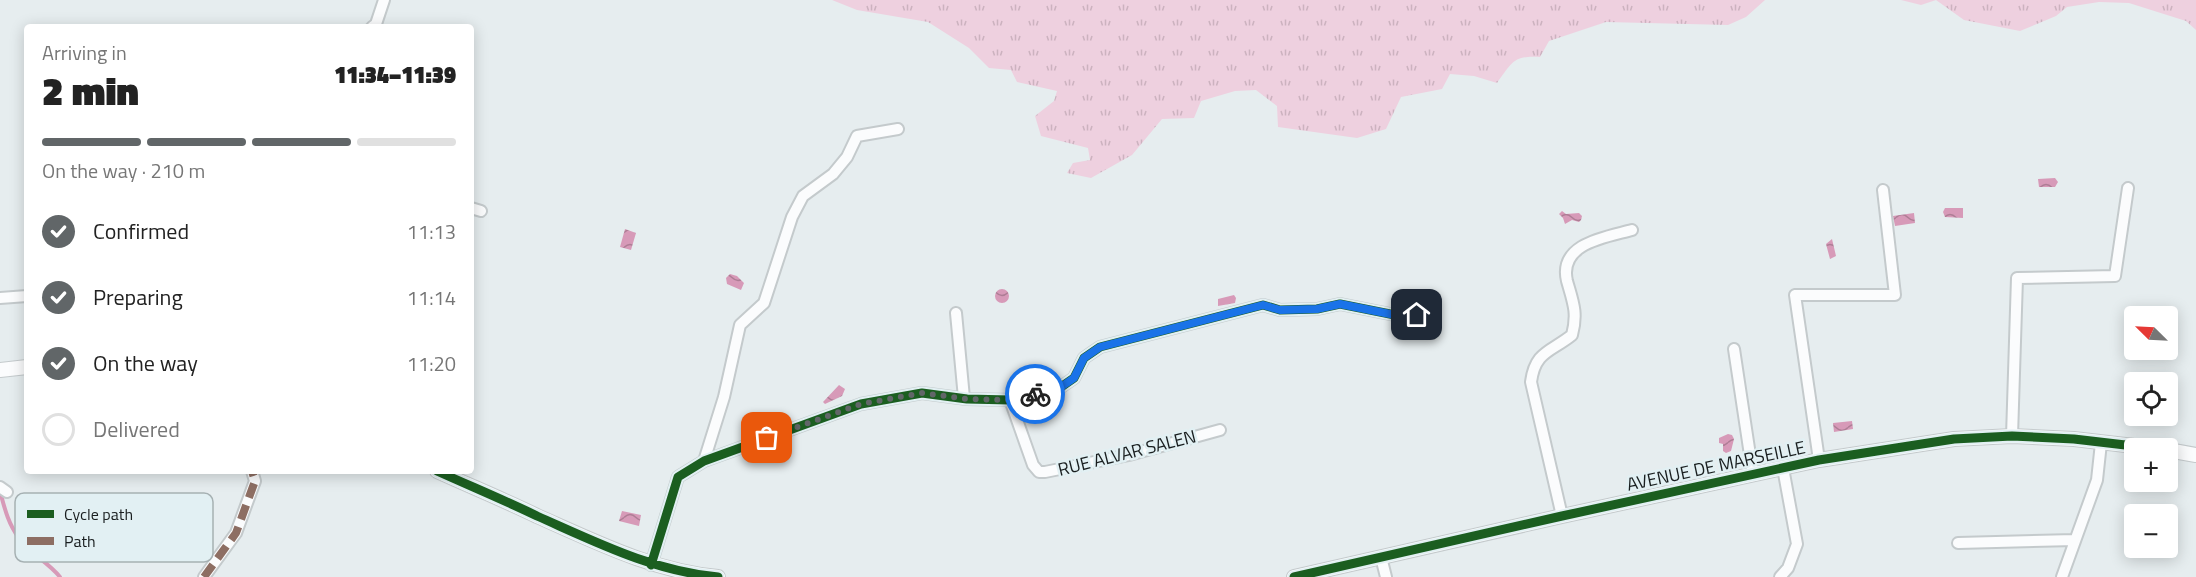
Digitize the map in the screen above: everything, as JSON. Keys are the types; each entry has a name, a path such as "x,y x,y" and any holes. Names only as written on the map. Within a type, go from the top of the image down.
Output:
{"street":[{"path":"376,24 384,0"},
{"path":"704,461 724,397 740,325 764,303 792,217 803,196 833,174 847,157 857,136 898,129"},
{"path":"2012,436 2017,278 2115,276 2128,188"},
{"path":"1819,460 1795,295 1895,295 1883,190"},
{"path":"1562,516 1531,382 1532,370 1539,357 1572,335 1576,321 1574,299 1567,278 1567,264 1572,255 1580,246 1590,241 1632,230"},
{"path":"0,298 24,296"},
{"path":"651,564 678,477 704,461 861,404 922,393 1010,400 1061,387 1074,378 1084,358 1100,347 1263,305 1280,310 1317,309 1340,304 1395,315 1417,315"},
{"path":"956,313 964,398"},
{"path":"1734,349 1753,475"},
{"path":"0,370 24,365"},
{"name":"RUE ALVAR SALEN","path":"1010,400 1034,465 1039,472 1129,454 1220,429"},
{"name":"AVENUE DE MARSEILLE","path":"1294,577 1819,460 1954,439 2012,436 2124,445"},
{"path":"2062,577 2097,480 2102,442"},
{"path":"2178,452 2196,455"},
{"path":"1780,577 1788,568 1797,544 1783,468"},
{"path":"204,577 236,533 255,481 253,474"},
{"path":"444,474 600,544 651,564 698,576 718,577"},
{"path":"1958,543 2075,540"},
{"path":"1381,557 1386,577"}],"green space":[{"path":"832,0 1765,0 1746,17 1728,25 1606,22 1549,41 1540,57 1518,59 1497,83 1474,76 1450,74 1442,89 1401,97 1386,129 1357,138 1278,127 1277,106 1256,90 1235,91 1201,101 1194,118 1162,119 1132,155 1091,178 1067,173 1073,163 1090,160 1088,148 1041,136 1035,116 1054,101 1057,91 1017,82 1011,70 989,68 969,48 928,22 857,10"},
{"path":"1901,0 1936,0 1921,5"},
{"path":"1936,0 2196,0 2196,30 2186,21 2129,3 2099,2 2067,7 2056,16 2020,31 1964,20"}],"water":[{"path":"2055,178 2058,182 2055,187 2039,187 2038,179"},
{"path":"1945,208 1963,208 1963,218 1945,217 1943,212"},
{"path":"1562,211 1566,214 1579,213 1582,216 1581,220 1579,222 1572,220 1565,224 1559,214"},
{"path":"1914,213 1915,223 1895,226 1893,216"},
{"path":"625,229 636,233 631,250 620,247"},
{"path":"1832,239 1836,256 1830,259 1826,244"},
{"path":"730,274 737,276 744,283 741,290 727,284 726,278"},
{"path":"1002,289 1007,291 1009,296 1007,301 1002,303 997,301 995,296 997,291"},
{"path":"1234,295 1235,303 1218,306 1218,299"},
{"path":"839,385 845,389 842,396 825,404 823,402"},
{"path":"1852,421 1853,429 1834,432 1833,423"},
{"path":"1728,434 1734,439 1731,451 1726,453 1723,451 1723,444 1719,443 1719,438"},
{"path":"622,511 641,515 639,526 619,521"}],"waterway":[{"path":"1,495 15,531"},
{"path":"44,562 60,577"}],"marked path":[{"path":"204,577 236,533 255,481 253,474"}],"cycle path":[{"path":"651,565 678,477 704,461 861,404 922,393 967,399 1010,400 1061,387 1074,378 1084,358 1100,347 1263,305 1280,310 1317,309 1340,304 1395,315 1417,315"},
{"path":"1294,577 1819,460 1954,439 2012,436 2074,439 2124,445"},
{"path":"444,474 625,554 671,569 718,577"}],"way so far":[{"path":"767,438 861,404 922,393 967,399 1010,400 1035,394"}],"route":[{"path":"1035,394 1061,387 1074,378 1084,358 1100,347 1263,305 1280,310 1317,309 1340,304 1395,315 1417,315"}]}
